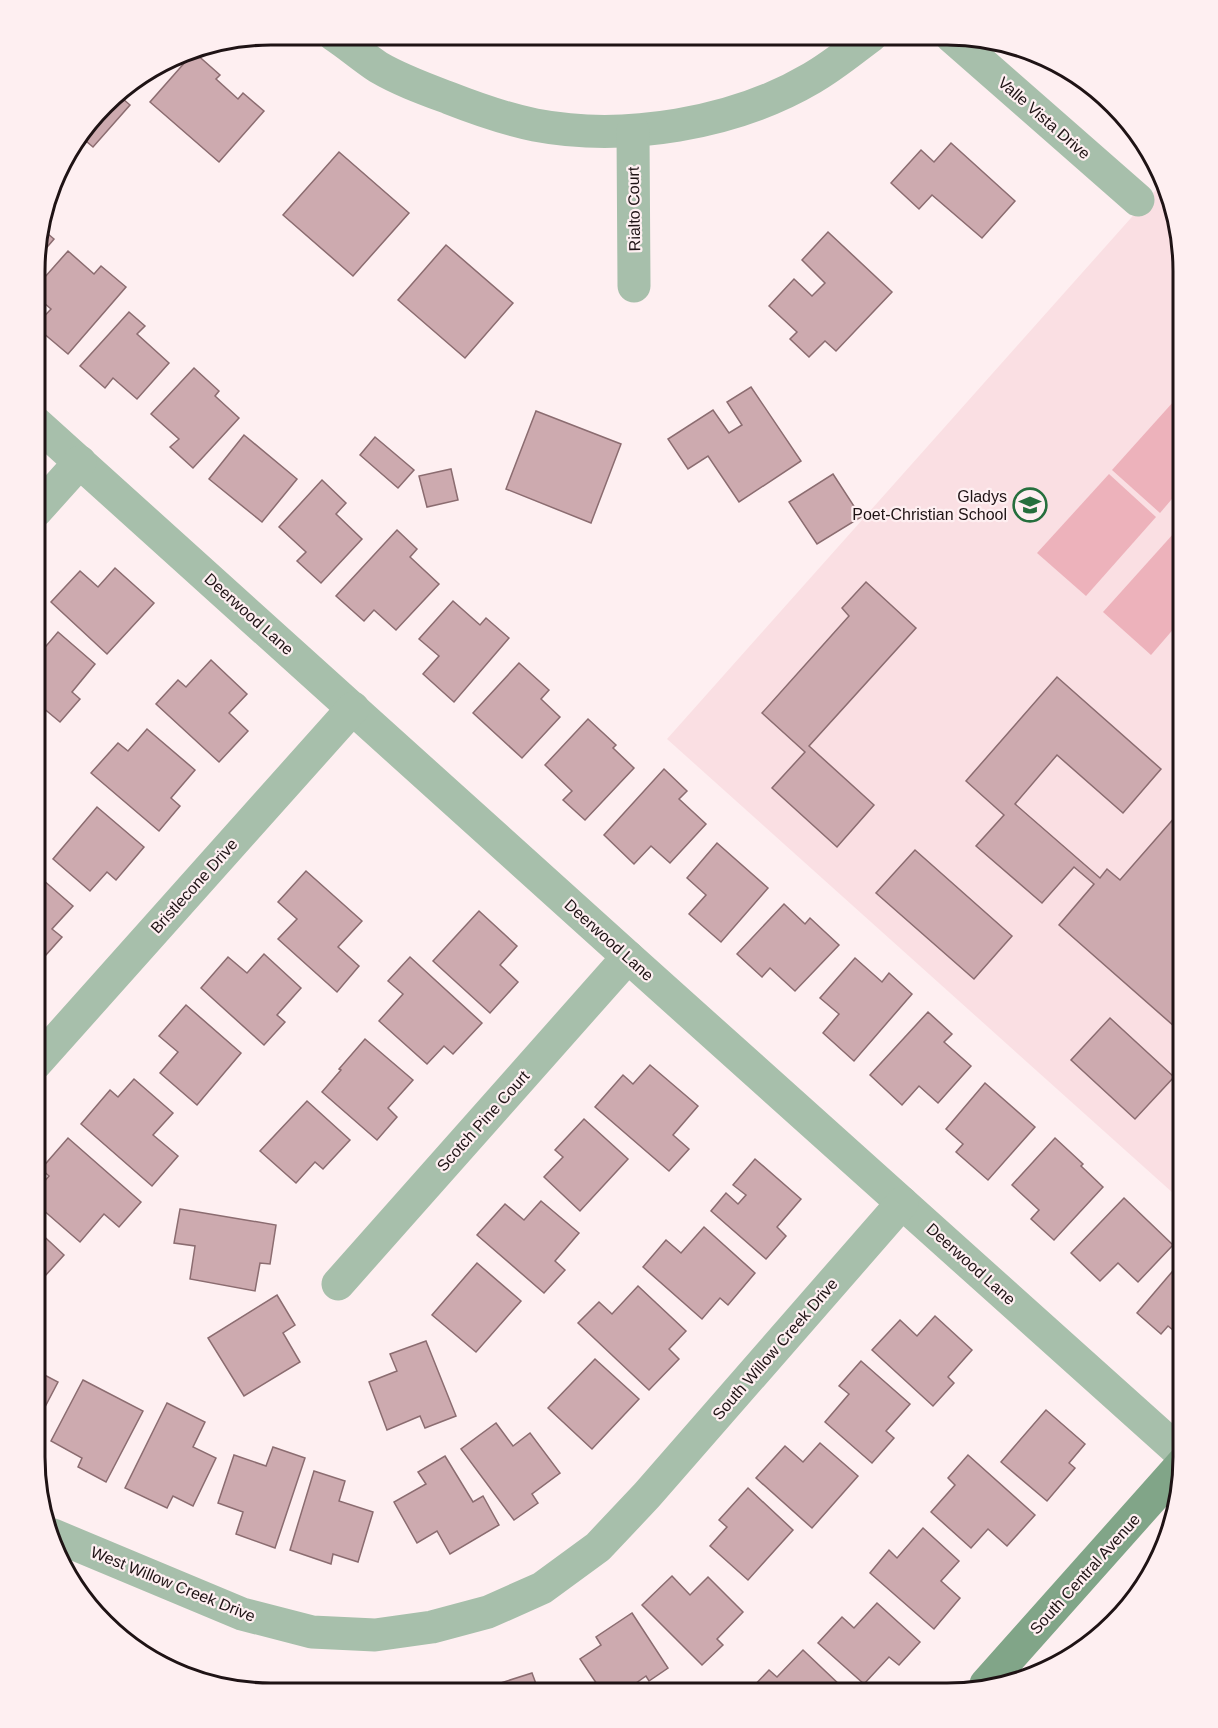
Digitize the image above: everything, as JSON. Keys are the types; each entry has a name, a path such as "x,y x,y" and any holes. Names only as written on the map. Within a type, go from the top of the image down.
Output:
{"street":[{"path":"348,45 379,67 428,91 482,111 545,126 576,130 633,131 696,122 762,103 812,78 858,45"},
{"name":"Valle Vista Drive","path":"961,45 1138,200"},
{"name":"Rialto Court","path":"633,131 634,286"},
{"name":"Deerwood Lane","path":"45,431 1173,1446"},
{"path":"45,501 80,462"},
{"name":"Bristlecone Drive","path":"45,1053 353,708"},
{"name":"Scotch Pine Court","path":"339,1284 628,957"},
{"name":"South Willow Creek Drive","path":"647,1495 902,1203"},
{"name":"South Central Avenue","path":"990,1679 1173,1475"},
{"name":"West Willow Creek Drive","path":"60,1538 242,1614 312,1632 375,1635 432,1627 488,1612 542,1588 598,1547 647,1495"}],"shaded area":[{"name":"Gladys Poet-Christian School","path":"1157,188 1169,227 1173,256 1173,1193 667,739"},
{"path":"1173,402 1173,498 1160,513 1112,470"},
{"path":"1109,474 1156,517 1086,596 1037,553"},
{"path":"1173,534 1173,630 1151,655 1103,612"}],"building":[{"path":"199,57 220,75 216,79 238,99 243,93 264,111 219,162 150,102 186,61"},
{"path":"124,100 130,105 93,147 86,141"},
{"path":"951,143 1015,201 982,238 932,195 919,209 891,183 921,150 934,162"},
{"path":"339,152 409,213 353,276 283,215"},
{"path":"828,232 892,292 836,351 825,341 809,357 790,339 797,332 769,306 794,279 812,296 825,283 802,260"},
{"path":"48,234 54,239 46,248"},
{"path":"446,245 513,303 465,358 398,300"},
{"path":"68,251 94,274 101,266 126,287 68,354 45,335 45,315 51,309 45,304 45,277"},
{"path":"129,312 145,326 137,334 169,363 137,399 113,378 105,388 80,366"},
{"path":"194,368 219,391 215,396 239,418 193,468 170,447 179,439 151,414"},
{"path":"751,387 801,461 739,502 708,456 688,469 668,439 713,410 729,433 742,425 727,402"},
{"path":"536,411 621,444 591,523 506,489"},
{"path":"244,435 297,479 262,522 209,479"},
{"path":"375,437 414,470 398,488 360,455"},
{"path":"451,469 458,500 427,507 419,476"},
{"path":"833,474 861,517 817,544 789,502"},
{"path":"322,480 346,503 336,514 362,539 321,583 297,561 306,552 279,527"},
{"path":"397,530 417,549 410,557 439,584 396,630 374,610 364,621 336,596"},
{"path":"115,568 154,603 107,654 51,602 80,571 98,587"},
{"path":"866,582 916,628 809,746 874,805 837,847 772,788 805,752 762,713 849,616 842,608"},
{"path":"453,601 480,625 486,618 509,638 454,702 423,674 439,656 419,639"},
{"path":"58,632 95,664 72,692 80,699 60,722 45,710 45,647"},
{"path":"211,660 247,694 229,713 248,731 219,762 156,704 178,680 186,687"},
{"path":"519,663 549,690 541,699 560,717 522,758 473,713"},
{"path":"1057,677 1161,769 1123,813 1057,755 1015,804 1100,878 1107,869 1120,880 1173,819 1173,1025 1059,925 1094,884 1074,867 1042,903 976,846 1004,815 966,781"},
{"path":"588,719 616,745 613,748 634,768 585,820 563,800 572,791 545,765"},
{"path":"147,729 195,770 171,798 180,806 159,831 91,773 118,743 128,751"},
{"path":"664,769 687,791 679,799 706,824 670,863 651,846 634,864 604,835"},
{"path":"97,807 144,847 116,880 107,872 90,891 53,859"},
{"path":"717,843 768,888 721,942 689,914 706,895 687,878"},
{"path":"915,850 1012,936 974,979 876,893"},
{"path":"306,871 362,921 338,947 359,966 337,992 278,939 297,919 278,902"},
{"path":"45,882 73,906 52,929 62,937 45,956"},
{"path":"784,904 805,924 810,918 839,945 795,991 770,968 762,977 737,954"},
{"path":"479,911 517,946 500,965 518,982 490,1013 433,961"},
{"path":"264,954 301,988 277,1015 285,1022 264,1045 201,988 228,957 247,973"},
{"path":"410,957 482,1023 453,1054 444,1046 427,1064 379,1021 403,994 388,981"},
{"path":"855,958 882,982 889,973 912,994 854,1061 823,1033 839,1014 820,998"},
{"path":"186,1005 241,1053 197,1105 160,1073 178,1052 159,1036"},
{"path":"928,1012 952,1034 944,1042 971,1066 938,1103 919,1086 902,1105 870,1075"},
{"path":"1110,1018 1173,1078 1135,1119 1071,1060"},
{"path":"365,1039 413,1080 388,1108 397,1117 377,1140 322,1092"},
{"path":"650,1065 698,1106 673,1135 689,1149 669,1171 595,1107 623,1075 633,1084"},
{"path":"134,1079 173,1113 153,1135 178,1156 152,1186 81,1124 110,1090 118,1097"},
{"path":"985,1083 1035,1127 988,1180 956,1152 963,1144 946,1129"},
{"path":"307,1101 350,1140 323,1169 315,1162 296,1183 260,1151"},
{"path":"584,1119 628,1159 580,1211 544,1177 563,1157 555,1150"},
{"path":"68,1138 141,1202 119,1227 104,1214 80,1242 45,1212 45,1181 49,1176 45,1172 45,1164"},
{"path":"1055,1138 1083,1164 1081,1166 1103,1187 1054,1240 1031,1219 1039,1210 1012,1185"},
{"path":"755,1159 801,1199 777,1227 786,1236 766,1259 711,1211 726,1193 738,1204 746,1195 733,1185"},
{"path":"1124,1198 1173,1245 1138,1282 1118,1263 1100,1281 1071,1253"},
{"path":"541,1201 579,1233 555,1261 565,1270 544,1293 477,1235 505,1204 524,1220"},
{"path":"180,1209 276,1225 270,1264 260,1263 255,1291 190,1279 195,1246 174,1243"},
{"path":"704,1227 755,1273 728,1305 720,1298 702,1319 643,1267 666,1240 681,1253"},
{"path":"45,1237 64,1255 45,1276"},
{"path":"477,1263 521,1301 476,1352 432,1315"},
{"path":"1173,1271 1173,1330 1168,1326 1161,1334 1137,1313"},
{"path":"638,1286 686,1331 669,1349 679,1359 649,1390 578,1323 599,1302 612,1314"},
{"path":"277,1295 295,1325 283,1333 300,1362 244,1396 208,1338"},
{"path":"935,1316 972,1350 948,1377 954,1383 933,1406 872,1350 900,1320 917,1336"},
{"path":"426,1341 456,1416 425,1428 420,1416 387,1430 369,1382 397,1371 390,1354"},
{"path":"595,1359 639,1399 592,1449 548,1408"},
{"path":"861,1361 910,1404 886,1431 894,1438 872,1463 825,1422 849,1394 839,1386"},
{"path":"45,1375 58,1382 45,1407"},
{"path":"83,1380 143,1411 106,1482 78,1467 82,1458 51,1441"},
{"path":"167,1403 205,1422 193,1447 216,1458 193,1506 173,1496 167,1508 125,1488"},
{"path":"1046,1410 1085,1444 1069,1463 1075,1468 1047,1501 1001,1462"},
{"path":"496,1423 513,1446 530,1433 560,1473 532,1494 538,1503 514,1520 461,1449"},
{"path":"820,1443 858,1476 812,1528 756,1478 785,1446 803,1462"},
{"path":"273,1447 305,1458 275,1548 236,1534 243,1512 218,1503 234,1455 266,1466"},
{"path":"968,1455 1035,1515 1007,1546 988,1529 971,1548 931,1512 955,1485 948,1478"},
{"path":"445,1456 473,1502 483,1496 499,1525 450,1554 437,1531 417,1543 394,1502 426,1484 418,1472"},
{"path":"314,1471 345,1481 339,1501 373,1512 358,1562 333,1554 331,1564 290,1550"},
{"path":"748,1488 793,1530 748,1580 710,1546 727,1527 719,1520"},
{"path":"923,1528 959,1561 941,1581 960,1598 934,1629 870,1573 889,1550 897,1558"},
{"path":"672,1576 690,1595 708,1577 743,1612 717,1639 723,1645 702,1665 642,1605"},
{"path":"877,1603 920,1642 899,1665 889,1657 863,1683 818,1643 842,1617 854,1628"},
{"path":"632,1613 668,1668 649,1681 646,1676 636,1683 596,1683 580,1659 601,1645 596,1637"},
{"path":"803,1650 838,1683 757,1683 769,1670 777,1677"},
{"path":"532,1673 536,1683 500,1683"}],"place":[{"name":"Gladys Poet-Christian School","path":"1030,505"}]}
